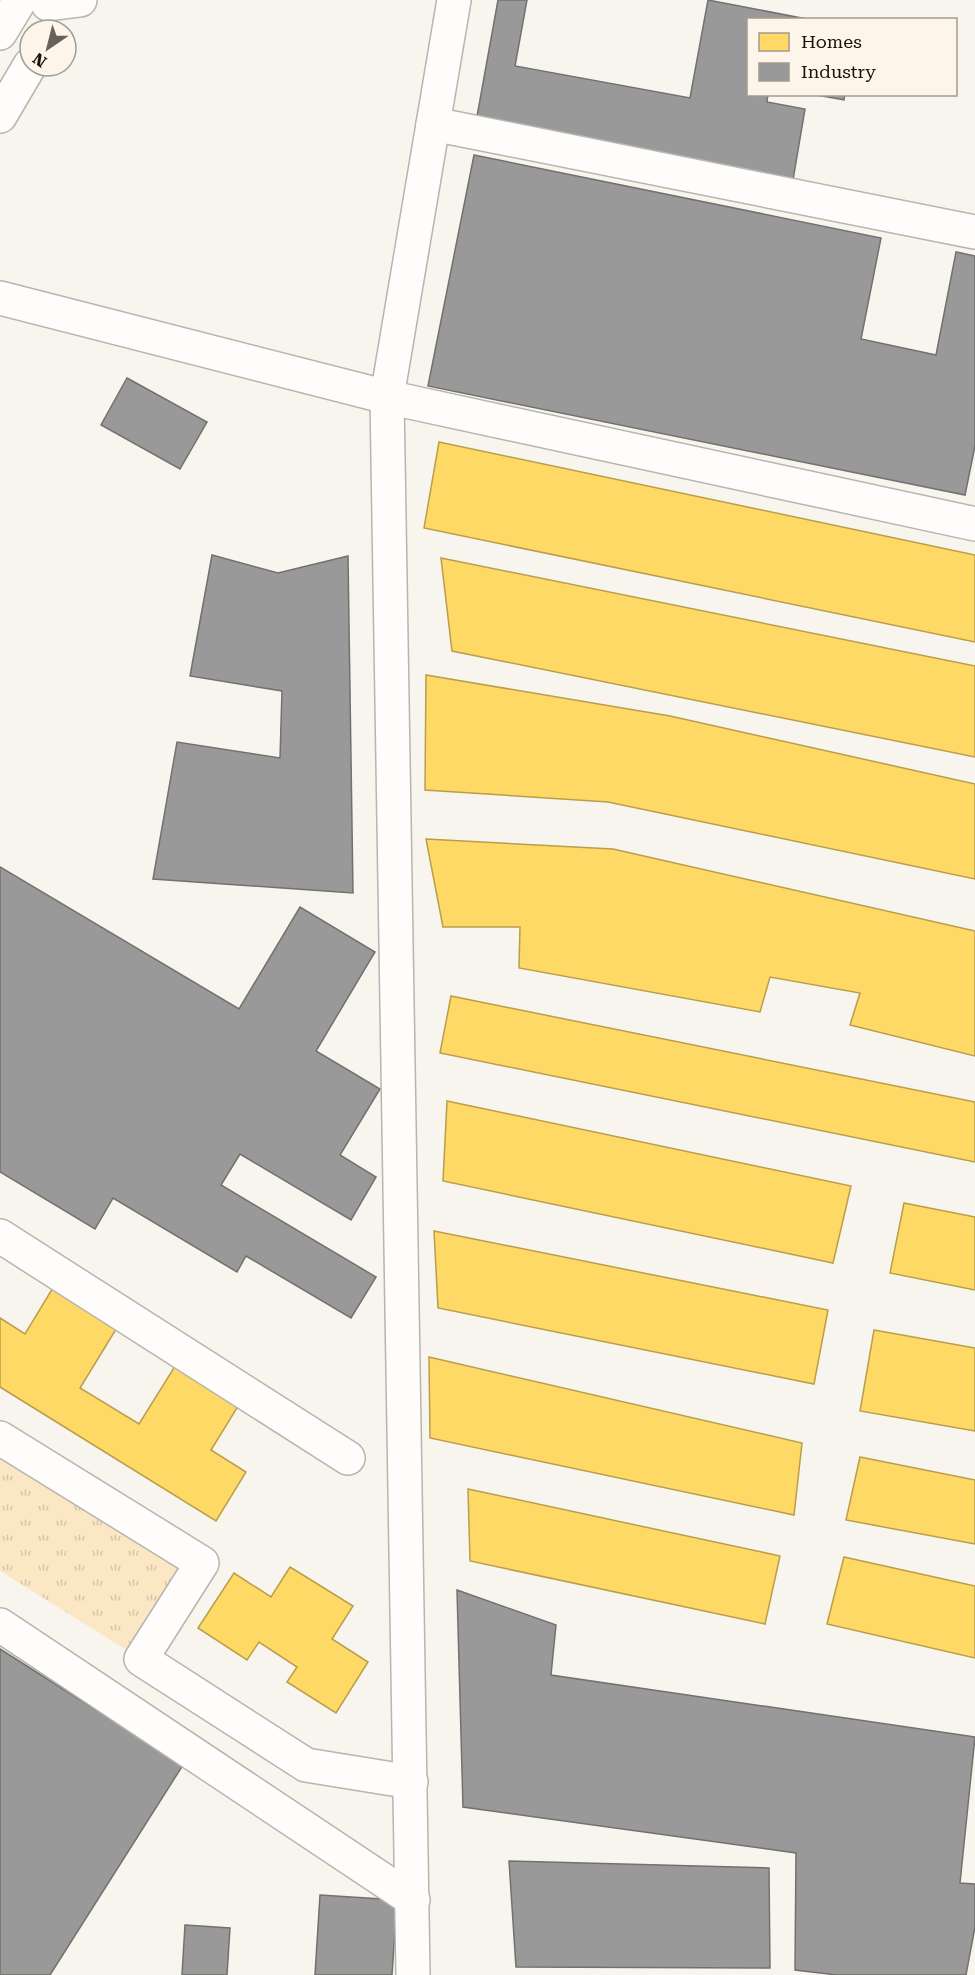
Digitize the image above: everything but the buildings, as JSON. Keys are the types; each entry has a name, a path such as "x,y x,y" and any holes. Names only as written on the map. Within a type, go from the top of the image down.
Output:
{"street":[{"path":"0,33 42,8 80,0"},
{"path":"413,1975 387,397 454,0"},
{"path":"0,116 22,78"},
{"path":"433,124 975,232"},
{"path":"0,298 387,397 975,525"},
{"path":"0,1236 348,1458"},
{"path":"0,1438 202,1563 141,1659 306,1765 411,1782"},
{"path":"0,1625 413,1900"}],"green space":[{"path":"0,1438 202,1563 141,1659 0,1571"}]}
